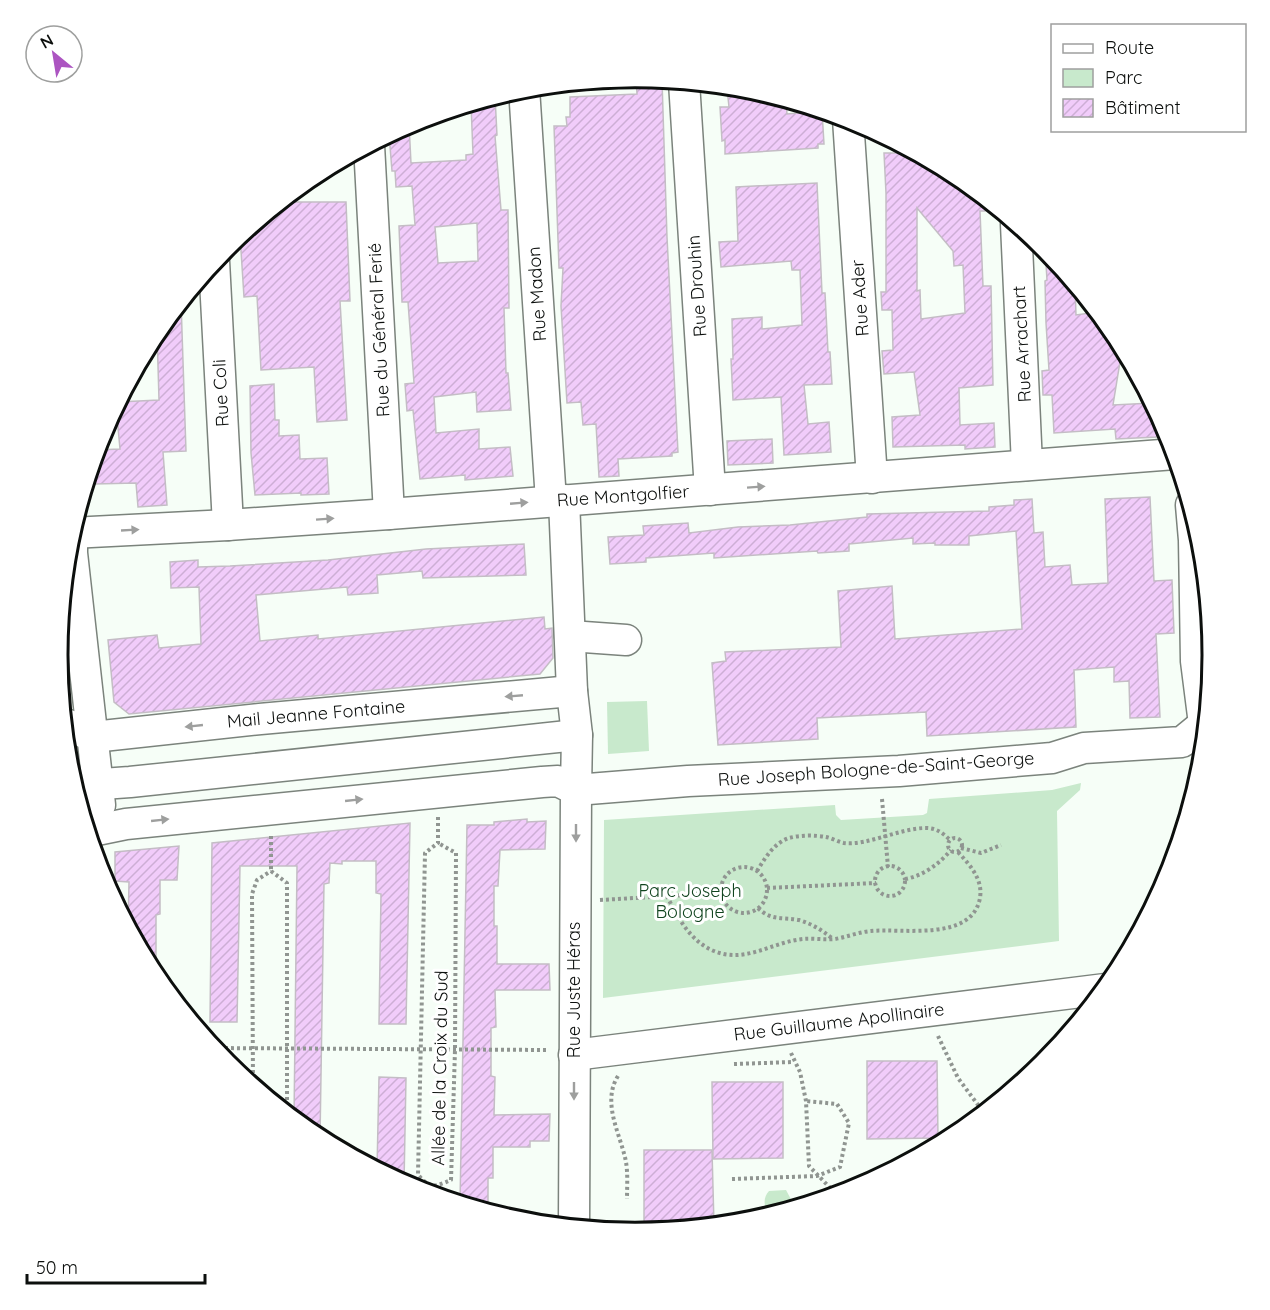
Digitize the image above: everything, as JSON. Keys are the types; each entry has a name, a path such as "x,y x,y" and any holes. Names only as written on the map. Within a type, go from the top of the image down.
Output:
{"street":[{"name":"Rue Drouhin","path":"685,90 710,490"},
{"name":"Rue Madon","path":"525,98 570,636"},
{"name":"Rue Ader","path":"849,130 872,478"},
{"name":"Rue du Général Ferié","path":"369,154 389,514"},
{"name":"Rue Arrachart","path":"1017,235 1027,465"},
{"name":"Rue Coli","path":"215,274 228,525"},
{"name":"Rue Montgolfier","path":"81,532 389,514 1165,455"},
{"path":"1194,558 1196,661 1201,695"},
{"path":"74,569 93,737 86,785 94,823"},
{"path":"570,636 626,640"},
{"name":"Rue Juste Héras","path":"570,636 572,691 577,735 574,1219"},
{"name":"Mail Jeanne Fontaine","path":"72,726 93,737 260,719 572,691"},
{"name":"Rue Joseph Bologne-de-Saint-George","path":"576,790 688,781 899,771 1052,758 1084,748 1182,742 1198,730"},
{"path":"86,785 577,735"},
{"path":"96,830 269,808 542,782 558,781 576,790"},
{"name":"Rue Guillaume Apollinaire","path":"574,1054 1092,991"}],"path":[{"path":"437,792 438,843"},
{"path":"882,796 888,867"},
{"path":"269,808 271,871"},
{"path":"757,871 779,842 790,838 826,837 844,843 860,842 886,834 926,828 935,829 950,840"},
{"path":"667,896 675,914 690,934 714,951 738,955 754,953 799,939 833,939 869,931 931,931 961,923 974,914 979,906 981,890 977,876 959,850 960,840 953,838 950,840"},
{"path":"950,840 951,850"},
{"name":"Allée de la Croix du Sud","path":"423,1181 418,1175 425,853 438,843 456,853 455,1050 451,1180 436,1186"},
{"path":"951,850 981,853 1001,844"},
{"path":"904,879 915,877 931,868 944,859 951,850"},
{"path":"739,867 757,871 765,880 767,888 767,895 758,908 741,913 726,904 722,893 722,885 730,872 739,867"},
{"path":"888,867 898,869 904,879 902,889 896,895 891,896 879,891 876,883 879,871 888,867"},
{"path":"253,1074 252,894 257,880 271,871"},
{"path":"271,871 287,883 287,1103"},
{"path":"767,888 876,883"},
{"path":"575,900 722,893"},
{"path":"758,908 765,916 808,923 821,929 833,939"},
{"path":"932,1011 936,1032 958,1078 979,1106"},
{"path":"783,1029 793,1062 800,1072 806,1101 809,1166 829,1188"},
{"path":"226,1048 550,1050 574,1054"},
{"path":"733,1064 793,1062"},
{"path":"627,1200 626,1163 610,1105 614,1082 618,1075 628,1072"},
{"path":"732,1179 817,1176 840,1167 849,1123 837,1104 806,1101"}],"green space":[{"path":"647,701 649,751 608,754 607,702"},
{"name":"Parc Joseph Bologne","path":"1081,783 1080,790 1057,811 1059,941 603,998 604,820 835,805 836,815 841,820 923,815 927,813 929,799 1052,790"},
{"path":"786,1190 791,1200 765,1207 766,1196 769,1191"}],"building":[{"path":"637,88 662,89 678,452 672,453 672,456 618,459 619,476 599,477 596,424 583,425 581,402 567,403 561,306 563,268 559,268 554,126 567,126 566,117 570,117 570,97 637,94"},
{"path":"728,95 787,108 787,114 801,113 823,120 824,144 818,144 818,148 725,154 720,107 729,107"},
{"path":"495,105 497,135 495,136 501,210 508,210 509,308 504,308 506,373 508,373 511,410 477,412 476,392 434,397 436,433 479,429 479,449 510,447 513,476 465,480 465,475 420,479 413,410 407,411 405,384 414,383 408,302 402,302 399,226 415,225 412,186 396,187 390,143 410,135 411,163 466,160 466,155 473,154 471,112","holes":["477,223 478,261 438,263 435,227"]},
{"path":"884,153 899,153 950,183 985,209 985,211 980,211 983,286 991,286 993,385 959,388 960,425 994,423 995,447 965,449 965,445 893,447 892,417 920,415 914,372 884,374 882,351 893,350 892,310 882,310 881,292 886,292","holes":["917,208 953,251 954,266 963,265 965,313 921,319 920,290 917,291"]},
{"path":"817,183 822,293 825,293 832,384 804,385 808,424 829,422 831,452 784,455 781,397 733,400 732,319 762,317 762,329 802,325 800,270 792,270 791,261 721,267 719,242 738,241 736,187"},
{"path":"294,202 346,202 350,301 340,301 347,420 317,422 314,367 261,370 257,296 244,297 241,247 261,228"},
{"path":"1046,264 1075,298 1076,315 1087,313 1120,362 1113,405 1144,403 1157,437 1116,439 1115,429 1054,433 1052,395 1043,395 1042,371 1049,370 1045,281 1047,280"},
{"path":"181,315 186,451 163,452 167,505 138,507 136,483 95,483 107,450 120,449 118,423 127,402 159,400 158,349"},
{"path":"274,384 275,420 279,420 279,436 299,435 300,459 327,458 329,494 255,495 251,453 250,386"},
{"path":"772,439 773,463 728,465 727,441"},
{"path":"1150,497 1154,581 1172,580 1174,633 1156,634 1160,717 1130,718 1129,681 1114,682 1114,667 1074,670 1076,727 927,736 926,712 817,718 818,739 718,745 712,663 726,661 725,652 841,647 838,591 892,586 895,639 1022,629 1016,531 969,536 969,545 913,544 913,538 849,544 849,551 714,558 714,553 646,558 646,562 610,564 608,537 644,535 643,526 688,523 689,533 867,517 867,514 989,511 989,507 1014,505 1014,500 1032,499 1034,533 1043,532 1045,567 1070,565 1072,585 1108,583 1105,499"},
{"path":"524,544 526,575 423,578 422,571 377,575 378,593 348,595 347,587 256,595 260,641 318,635 318,639 544,617 545,629 552,628 553,658 540,674 129,714 114,702 108,640 157,635 159,648 201,644 199,587 171,588 170,562 198,560 198,567 230,566 328,560 426,549"},
{"path":"527,819 527,822 546,821 545,849 500,850 498,886 494,886 494,926 497,926 497,964 549,964 550,990 495,990 496,1027 491,1028 491,1076 495,1077 494,1115 550,1114 549,1141 530,1141 530,1147 493,1147 493,1178 488,1178 488,1202 485,1202 460,1194 467,825 494,825 494,822"},
{"path":"410,823 406,1024 379,1024 381,894 376,893 376,861 330,863 329,883 324,884 320,1127 294,1108 297,866 240,866 237,1022 210,1022 212,843"},
{"path":"179,846 177,880 160,880 160,914 156,915 156,959 128,910 129,882 115,881 115,852"},
{"path":"867,1061 937,1061 938,1134 932,1138 867,1139"},
{"path":"379,1077 406,1078 404,1173 377,1160"},
{"path":"712,1082 783,1082 783,1158 713,1159"},
{"path":"644,1150 712,1150 714,1217 644,1222"}]}
